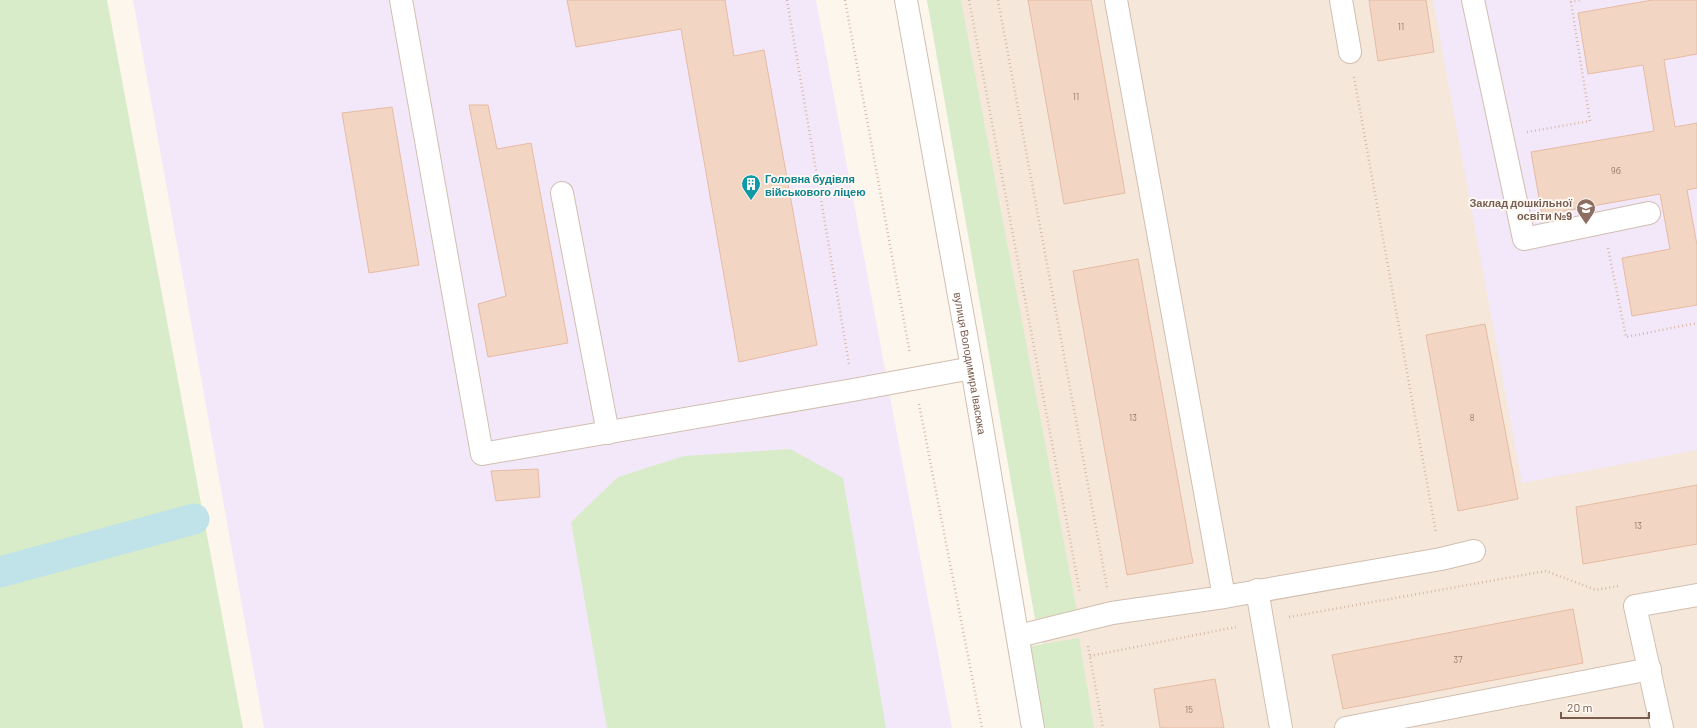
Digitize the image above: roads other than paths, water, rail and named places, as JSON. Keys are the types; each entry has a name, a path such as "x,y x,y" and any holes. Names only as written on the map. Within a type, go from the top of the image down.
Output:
{"street":[{"path":"401,0 482,454 972,368"},
{"name":"вулиця Володимира Івасюка","path":"906,0 972,368 1033,728"},
{"path":"1116,0 1224,597"},
{"path":"1341,0 1350,52"},
{"path":"1473,0 1524,238 1649,213"},
{"path":"562,194 608,433"},
{"path":"1018,636 1112,613 1224,597 1256,590 1441,559 1474,551"},
{"path":"1256,590 1282,728"},
{"path":"1662,728 1635,606 1697,594"},
{"path":"1346,728 1650,669"}],"waterway":[{"path":"0,572 194,519"}],"place":[{"name":"Головна будівля військового ліцею","path":"751,201"},
{"name":"Заклад дошкільної освіти №9","path":"1586,225"}]}
